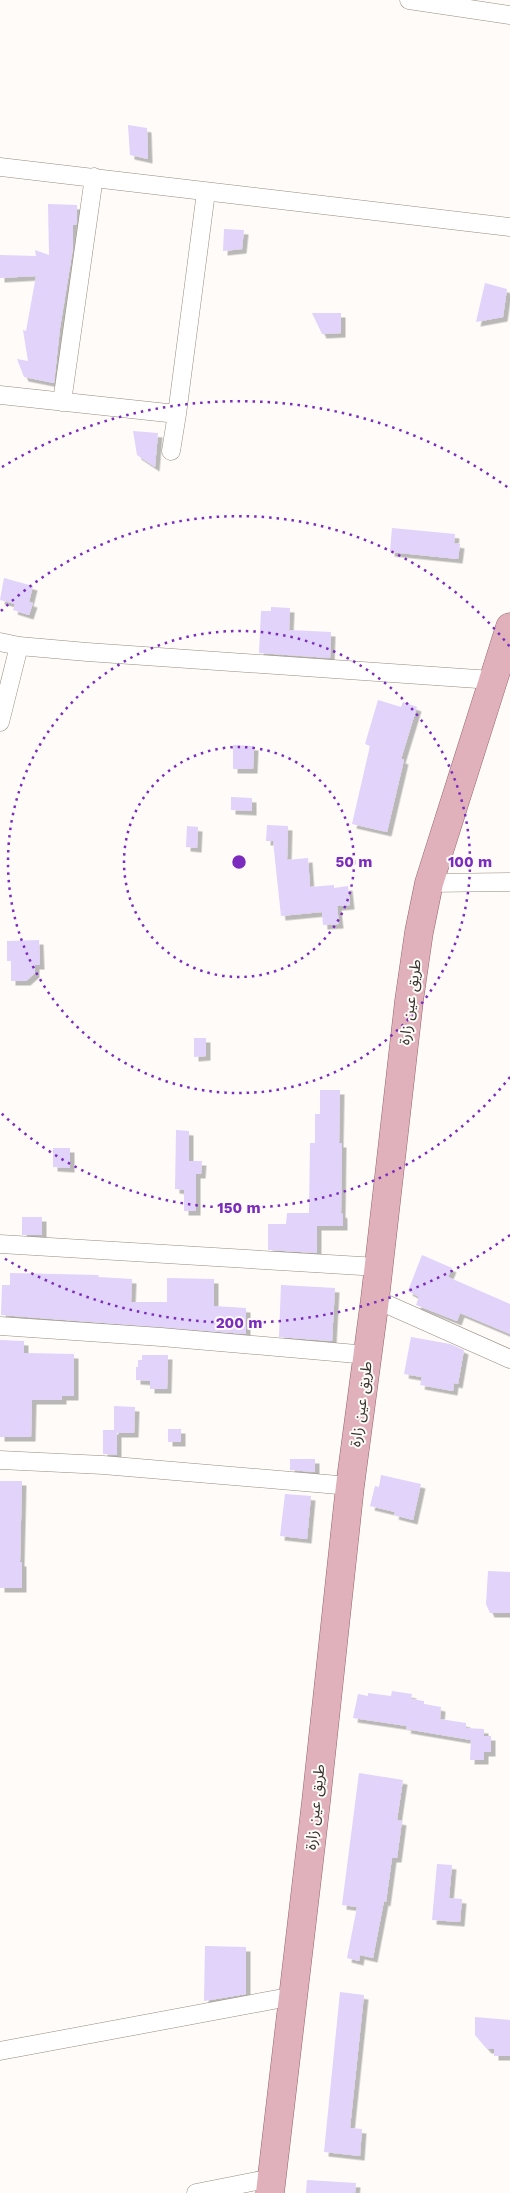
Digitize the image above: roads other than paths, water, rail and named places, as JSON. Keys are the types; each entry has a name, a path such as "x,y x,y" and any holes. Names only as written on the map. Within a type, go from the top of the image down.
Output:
{"main road":[{"name":"طريق عين زارة","path":"271,2186 294,1996 350,1486 375,1299 410,1001 429,883 510,628"}],"street":[{"path":"410,0 510,15"},
{"path":"0,167 510,228"},
{"path":"62,402 94,177"},
{"path":"171,451 206,192"},
{"path":"0,395 177,414"},
{"path":"0,642 19,646 125,655 492,680"},
{"path":"0,722 19,646"},
{"path":"429,883 510,882"},
{"path":"0,1244 378,1267"},
{"path":"375,1299 510,1359"},
{"path":"0,1326 161,1337 368,1355"},
{"path":"0,1460 103,1466 350,1486"},
{"path":"0,2051 294,1996"},
{"path":"196,2193 271,2186"}]}
